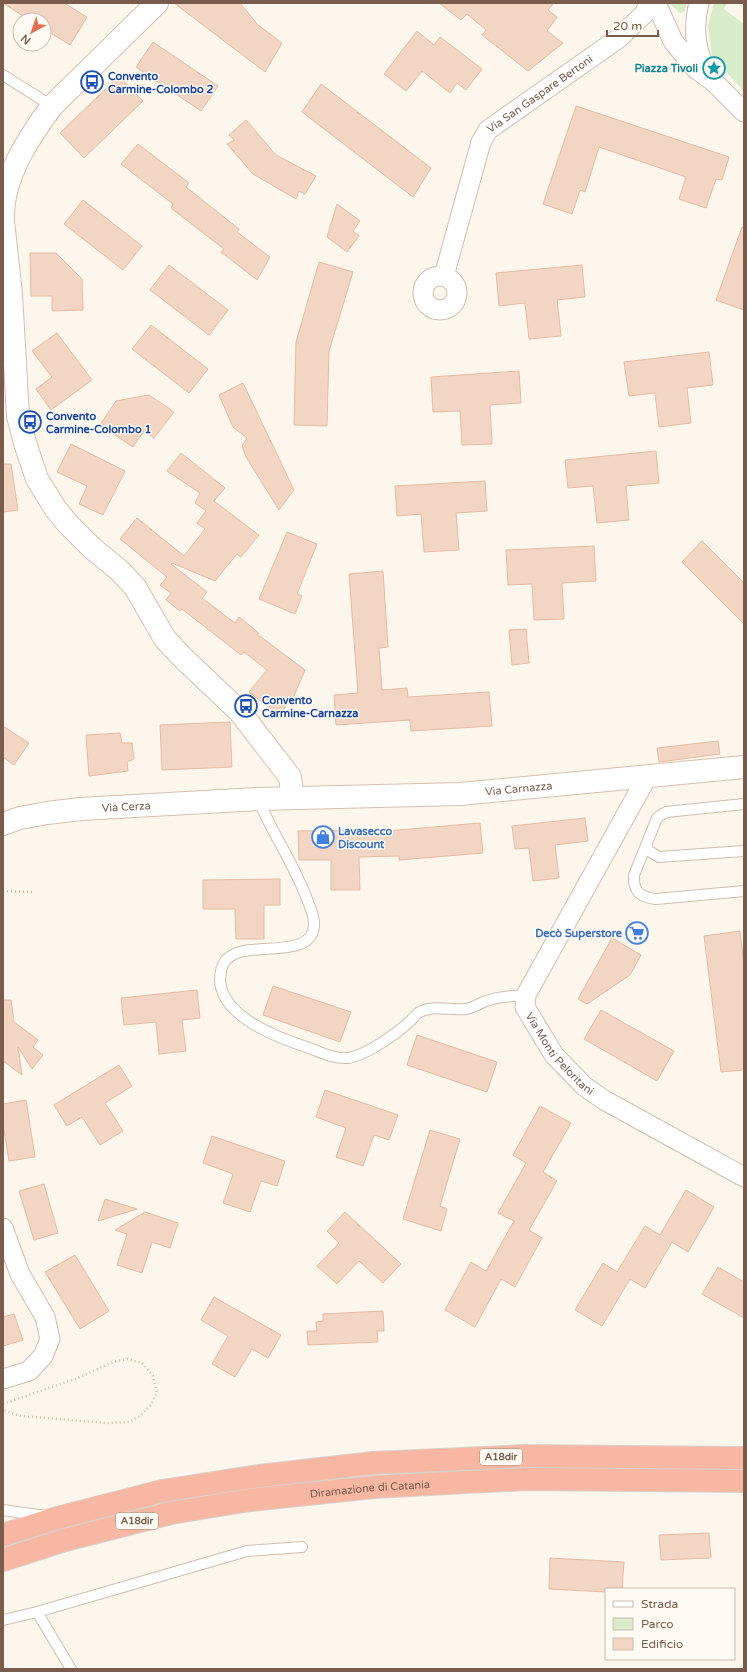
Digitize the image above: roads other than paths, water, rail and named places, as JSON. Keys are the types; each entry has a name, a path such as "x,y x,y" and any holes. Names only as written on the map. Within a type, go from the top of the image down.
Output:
{"highway":[{"name":"Diramazione di Catania","path":"3,1535 57,1518 162,1491 259,1476 373,1463 524,1456 744,1458"},
{"name":"Diramazione di Catania","path":"3,1560 65,1540 171,1513 256,1499 374,1487 526,1479 744,1480"}],"main road":[{"path":"3,216 4,198 17,163 52,106 157,3"},
{"path":"4,235 11,294 18,416 37,479 55,508 68,524 92,548 119,570 135,587 166,640 184,660 239,710 290,776 293,798"},
{"name":"Via Carnazza","path":"255,799 460,794 744,768"},
{"name":"Via Cerza","path":"3,824 20,818 81,809 255,799"}],"street":[{"path":"618,38 644,14 650,3"},
{"path":"656,3 673,41"},
{"path":"699,3 695,18 698,52 701,61 714,82"},
{"path":"618,38 646,29 664,34 673,41 695,68 714,82 744,112"},
{"name":"Via San Gaspare Bertoni","path":"444,276 481,142 488,130 618,38"},
{"name":"Via Monti Peloritani","path":"647,777 526,995 525,1007 554,1055 584,1086 604,1100 744,1177"},
{"path":"3,1379 29,1371 43,1356 50,1339 45,1317 20,1274 4,1235"}],"lane":[{"path":"3,75 52,106"},
{"path":"255,799 288,856 304,890 315,924 313,933 307,940 297,945 242,952 232,955 226,960 222,966 220,976 223,994 235,1009 249,1020 267,1032 283,1039 335,1057 347,1058 360,1055 400,1030 418,1013 426,1010 468,1009 506,996 526,995"},
{"path":"744,804 666,812 660,815 657,818 634,875 633,883 636,889 646,898 744,891"},
{"path":"646,845 649,851 659,858 744,851"},
{"path":"3,1510 57,1518"},
{"path":"3,1620 37,1612 246,1551 302,1546"},
{"path":"37,1612 71,1669"}],"place":[{"name":"Piazza Tivoli","path":"714,68"},
{"name":"Convento Carmine-Colombo 2","path":"92,82"},
{"name":"Convento Carmine-Colombo 1","path":"30,422"},
{"name":"Convento Carmine-Carnazza","path":"246,706"},
{"name":"Lavasecco Discount","path":"323,837"},
{"name":"Decò Superstore","path":"637,933"}]}
